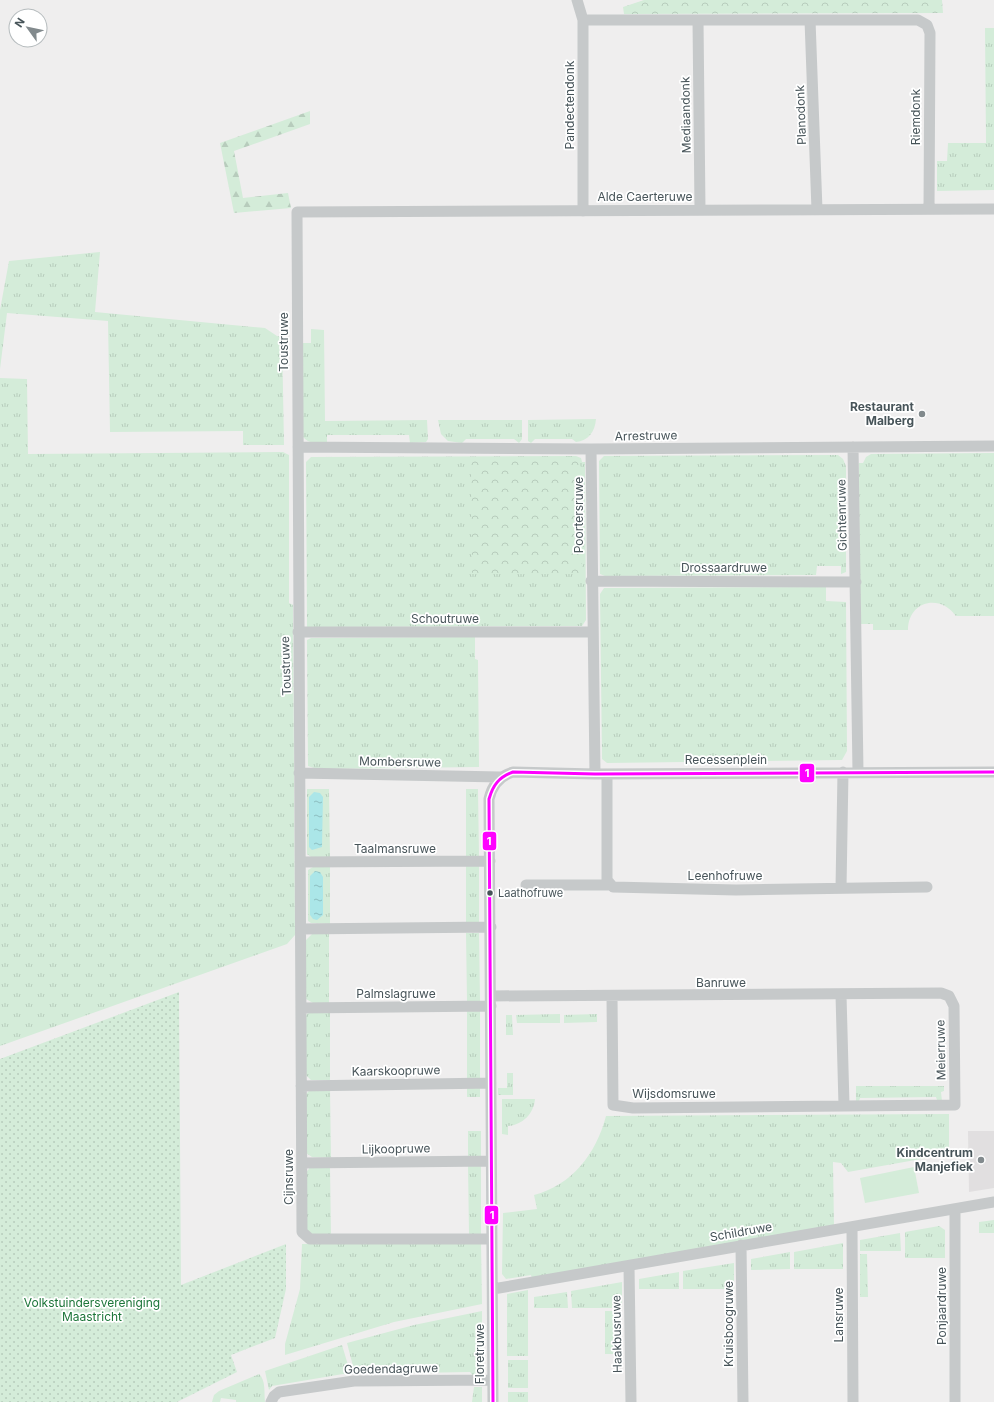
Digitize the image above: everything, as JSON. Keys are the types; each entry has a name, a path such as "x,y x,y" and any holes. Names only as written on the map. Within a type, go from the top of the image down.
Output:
{"street":[{"name":"Pandectendonk","path":"577,0 584,20 583,211"},
{"path":"584,20 810,20"},
{"name":"Mediaandonk","path":"698,20 700,210"},
{"name":"Riemdonk","path":"810,20 918,20 928,25 930,33 929,209"},
{"name":"Planodonk","path":"810,20 817,210"},
{"name":"Alde Caerteruwe","path":"297,212 994,209"},
{"name":"Toustruwe","path":"297,212 298,632 300,704 299,773 301,929"},
{"name":"Arrestruwe","path":"298,447 591,449 994,446"},
{"name":"Gichtenruwe","path":"853,447 856,582"},
{"name":"Poortersruwe","path":"591,449 592,581"},
{"path":"592,581 595,774"},
{"name":"Drossaardruwe","path":"592,581 856,582"},
{"path":"856,582 858,772"},
{"name":"Schoutruwe","path":"298,632 592,632"},
{"name":"Recessenplein","path":"500,777 513,772 607,774 994,772"},
{"path":"841,888 843,772"},
{"name":"Mombersruwe","path":"299,773 500,777"},
{"path":"607,774 607,880 610,885"},
{"path":"493,1289 491,1239 491,927 489,799 492,787 500,777"},
{"name":"Taalmansruwe","path":"300,862 490,861"},
{"name":"Leenhofruwe","path":"526,885 610,885 620,889 736,890 926,887"},
{"path":"301,929 491,927"},
{"name":"Cijnsruwe","path":"301,929 302,1232 310,1239 491,1239"},
{"name":"Banruwe","path":"491,1001 612,996 935,993 949,996"},
{"path":"841,994 844,1105"},
{"name":"Wijsdomsruwe","path":"612,996 613,1105 632,1108 955,1105"},
{"name":"Meierruwe","path":"949,996 954,1006 955,1105"},
{"name":"Palmslagruwe","path":"301,1008 491,1001"},
{"name":"Kaarskoopruwe","path":"301,1086 491,1082"},
{"name":"Lijkoopruwe","path":"302,1163 491,1161"},
{"name":"Schildruwe","path":"493,1289 994,1202"},
{"name":"Ponjaardruwe","path":"955,1209 955,1402"},
{"name":"Lansruwe","path":"852,1227 853,1402"},
{"name":"Kruisboogruwe","path":"741,1245 743,1402"},
{"name":"Haakbusruwe","path":"629,1266 631,1402"},
{"name":"Floretruwe","path":"493,1289 493,1402"},
{"name":"Goedendagruwe","path":"271,1402 274,1396 279,1392 354,1381 493,1380"}],"shaded area":[{"name":"Kindcentrum Manjefiek","path":"968,1131 994,1131 994,1188 969,1192"}],"green space":[{"path":"644,0 942,0 943,13 624,14 623,7"},
{"path":"985,28 994,28 994,190 937,191 937,161 947,161 948,143 986,143"},
{"path":"310,111 310,124 234,151 243,198 288,193 291,208 234,213 220,143"},
{"path":"100,252 95,312 265,328 277,336 282,337 284,445 243,445 243,431 110,432 108,321 7,313 0,369 0,310 9,261"},
{"path":"311,329 324,330 325,421 427,420 428,439 426,442 410,443 409,435 327,435 327,444 311,442 305,439 303,437 301,343 311,343"},
{"path":"0,378 27,379 28,454 283,452 289,455 289,603 293,605 295,935 287,944 0,1046"},
{"path":"596,419 592,432 584,440 576,442 572,439 535,439 531,443 528,441 528,420"},
{"path":"438,420 522,420 522,439 519,443 514,439 466,439 462,443 448,441 441,434"},
{"path":"994,453 994,616 956,616 942,604 934,603 919,607 913,612 909,620 908,630 873,630 873,624 860,624 859,463 863,463 866,457 871,454"},
{"path":"838,455 843,459 846,466 846,572 841,574 841,566 817,566 816,575 605,576 600,574 599,461 604,456"},
{"path":"576,456 581,458 582,462 585,462 586,620 582,626 307,627 306,462 311,457"},
{"path":"471,459 575,459 581,467 582,574 472,574"},
{"path":"826,587 826,601 846,602 847,751 842,760 607,763 602,759 600,594 604,588"},
{"path":"475,637 475,659 478,660 479,767 317,769 308,766 307,640 311,638"},
{"path":"307,789 329,789 330,857 311,857 307,854"},
{"path":"466,789 478,789 479,856 466,857"},
{"path":"466,866 479,866 479,923 466,923"},
{"path":"313,867 330,867 330,924 311,923 308,921 308,870"},
{"path":"466,933 479,933 480,1001 467,1001"},
{"path":"312,934 329,934 329,1003 313,1003 306,999 305,941"},
{"name":"Volkstuindersvereniging Maastricht","path":"179,992 181,1285 286,1244 286,1289 275,1338 231,1355 237,1372 177,1402 0,1402 0,1059"},
{"path":"330,1011 330,1080 311,1080 306,1075 306,1015 308,1013"},
{"path":"467,1011 480,1011 480,1079 467,1079"},
{"path":"560,1014 560,1023 517,1023 516,1015"},
{"path":"597,1014 597,1022 564,1023 564,1015"},
{"path":"506,1015 512,1015 513,1035 506,1035"},
{"path":"507,1073 513,1073 513,1095 498,1095 498,1088 507,1088"},
{"path":"856,1086 944,1086 944,1091 941,1092 942,1101 937,1100 936,1097 860,1098 859,1101 856,1101"},
{"path":"467,1088 480,1088 480,1097 467,1097"},
{"path":"330,1089 331,1158 312,1157 306,1153 306,1094 310,1090"},
{"path":"502,1099 535,1099 530,1113 523,1121 508,1126 508,1135 502,1134"},
{"path":"949,1114 949,1154 848,1172 841,1163 833,1162 834,1226 532,1279 531,1275 506,1279 502,1274 503,1213 537,1209 534,1195 560,1184 571,1176 589,1155 596,1143 606,1116"},
{"path":"468,1131 481,1131 481,1156 468,1157"},
{"path":"468,1165 481,1165 481,1234 469,1234"},
{"path":"330,1166 331,1235 314,1235 307,1231 306,1173 310,1167"},
{"path":"914,1167 919,1193 865,1203 860,1178"},
{"path":"994,1220 994,1233 979,1233 979,1222"},
{"path":"939,1226 945,1230 945,1258 905,1258 905,1232"},
{"path":"900,1233 901,1251 860,1251 860,1240"},
{"path":"481,1243 482,1304 394,1322 285,1355 285,1344 300,1289 302,1244"},
{"path":"843,1243 843,1269 794,1269 794,1252"},
{"path":"790,1252 790,1269 751,1270 751,1259"},
{"path":"860,1254 867,1254 868,1297 860,1297"},
{"path":"734,1263 734,1289 683,1289 683,1271"},
{"path":"679,1272 679,1289 639,1289 639,1279"},
{"path":"622,1282 622,1308 572,1308 571,1291"},
{"path":"528,1290 528,1356 507,1356 507,1294"},
{"path":"567,1292 568,1308 534,1308 534,1297"},
{"path":"482,1311 482,1377 474,1377 470,1372 355,1374 347,1343 414,1325"},
{"path":"605,1311 615,1311 615,1354 605,1354"},
{"path":"342,1345 351,1375 343,1374 272,1386 269,1390 265,1371"},
{"path":"508,1360 528,1360 528,1388 508,1388"},
{"path":"259,1374 264,1383 265,1402 236,1402 236,1400 221,1398 220,1402 212,1402 214,1395 219,1391"},
{"path":"474,1387 482,1387 482,1402 472,1402"},
{"path":"508,1392 528,1392 528,1402 508,1402"}],"water":[{"path":"314,792 320,793 323,797 322,847 312,850 309,847 309,797"},
{"path":"315,871 320,872 323,877 323,915 317,920 313,919 310,915 310,876"}],"transit line":[{"name":"1","path":"493,1402 489,799 497,782 504,776 513,772 595,774 994,772"}],"place":[{"name":"Restaurant Malberg","path":"922,414"},
{"name":"Laathofruwe","path":"490,893"},
{"name":"Kindcentrum Manjefiek","path":"981,1160"}]}
